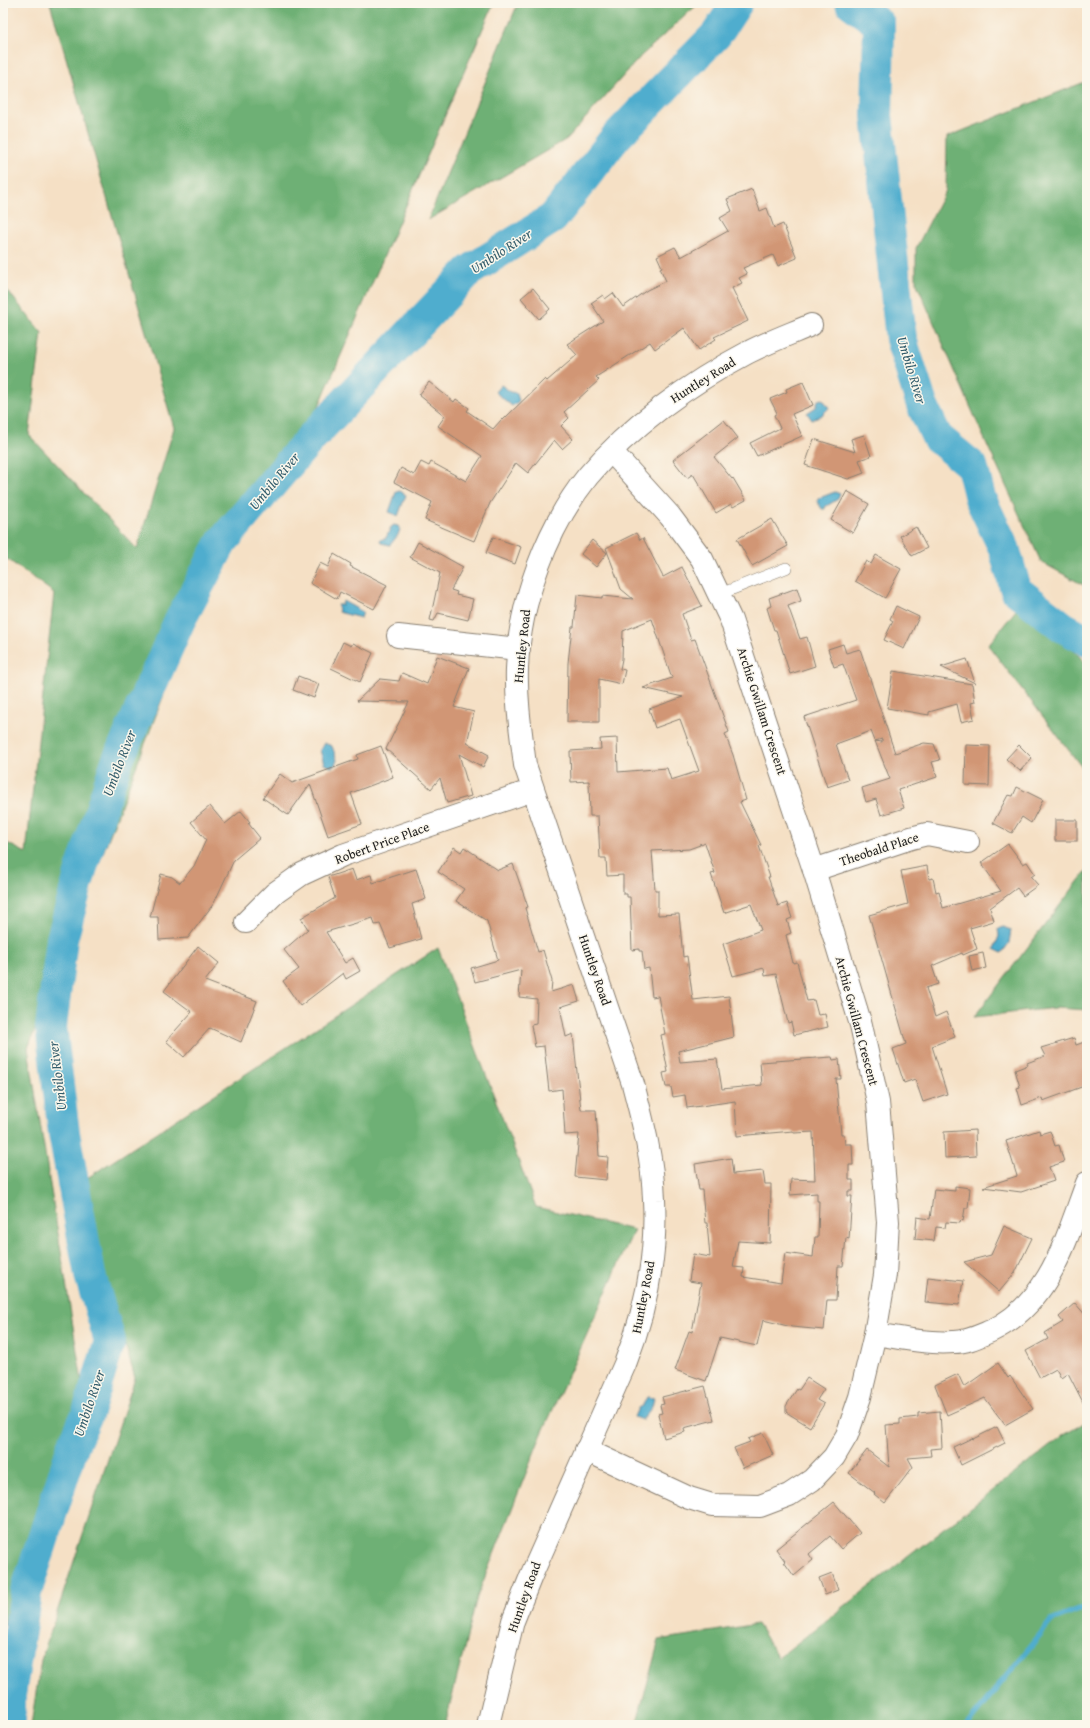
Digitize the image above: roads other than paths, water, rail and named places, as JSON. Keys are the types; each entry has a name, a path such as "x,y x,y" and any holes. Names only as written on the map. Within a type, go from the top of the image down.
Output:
{"street":[{"name":"Huntley Road","path":"488,1725 513,1621 531,1576 625,1364 636,1335 649,1275 654,1201 646,1138 633,1084 525,765 518,711 517,668 527,602 544,552 563,513 588,476 612,452 662,407 707,376 748,352 811,325"},
{"name":"Archie Gwillam Crescent","path":"586,1450 689,1498 712,1505 760,1506 790,1495 812,1480 834,1458 847,1435 860,1397 875,1334 885,1275 888,1222 878,1102 861,1024 814,870 732,620 702,560 670,516 612,452"},
{"path":"398,636 519,649"},
{"name":"Robert Price Place","path":"246,922 276,893 297,878 343,855 533,790"},
{"name":"Theobald Place","path":"814,870 927,834 968,842"},
{"path":"875,1334 932,1342 955,1342 976,1338 999,1327 1033,1299 1048,1279 1061,1250 1087,1182"}],"lane":[{"path":"720,594 786,568"}],"water":[{"path":"501,385 511,392 517,393 519,401 512,406 495,392"},
{"path":"823,399 829,408 822,415 812,420 807,413 816,407 818,400"},
{"path":"400,491 406,495 398,516 389,512 396,492"},
{"path":"835,492 840,494 838,499 825,507 825,509 822,509 817,501 819,498"},
{"path":"394,525 398,526 400,529 398,535 390,545 381,543 380,540 386,538 391,527"},
{"path":"343,601 363,612 361,618 338,612 339,609 337,605 342,605"},
{"path":"324,743 332,746 337,760 335,765 331,767 324,764 320,750"},
{"path":"1003,927 1011,930 1009,943 1002,953 994,949 999,936 998,929"},
{"path":"647,1397 654,1398 652,1407 642,1420 634,1417 638,1408 643,1405"}],"waterway":[{"name":"Umbilo River","path":"10,1725 10,1695 26,1592 73,1446 88,1412 110,1341 90,1275 64,1133 51,1027 62,939 81,870 116,764 180,620 222,542 311,438 469,271 553,218 616,137 716,35 737,3"},
{"name":"Umbilo River","path":"851,3 879,24 877,116 901,339 922,405 937,437 972,466 980,498 1004,548 1016,590 1063,627 1087,640"},
{"path":"967,1725 1051,1621 1087,1607"}]}
